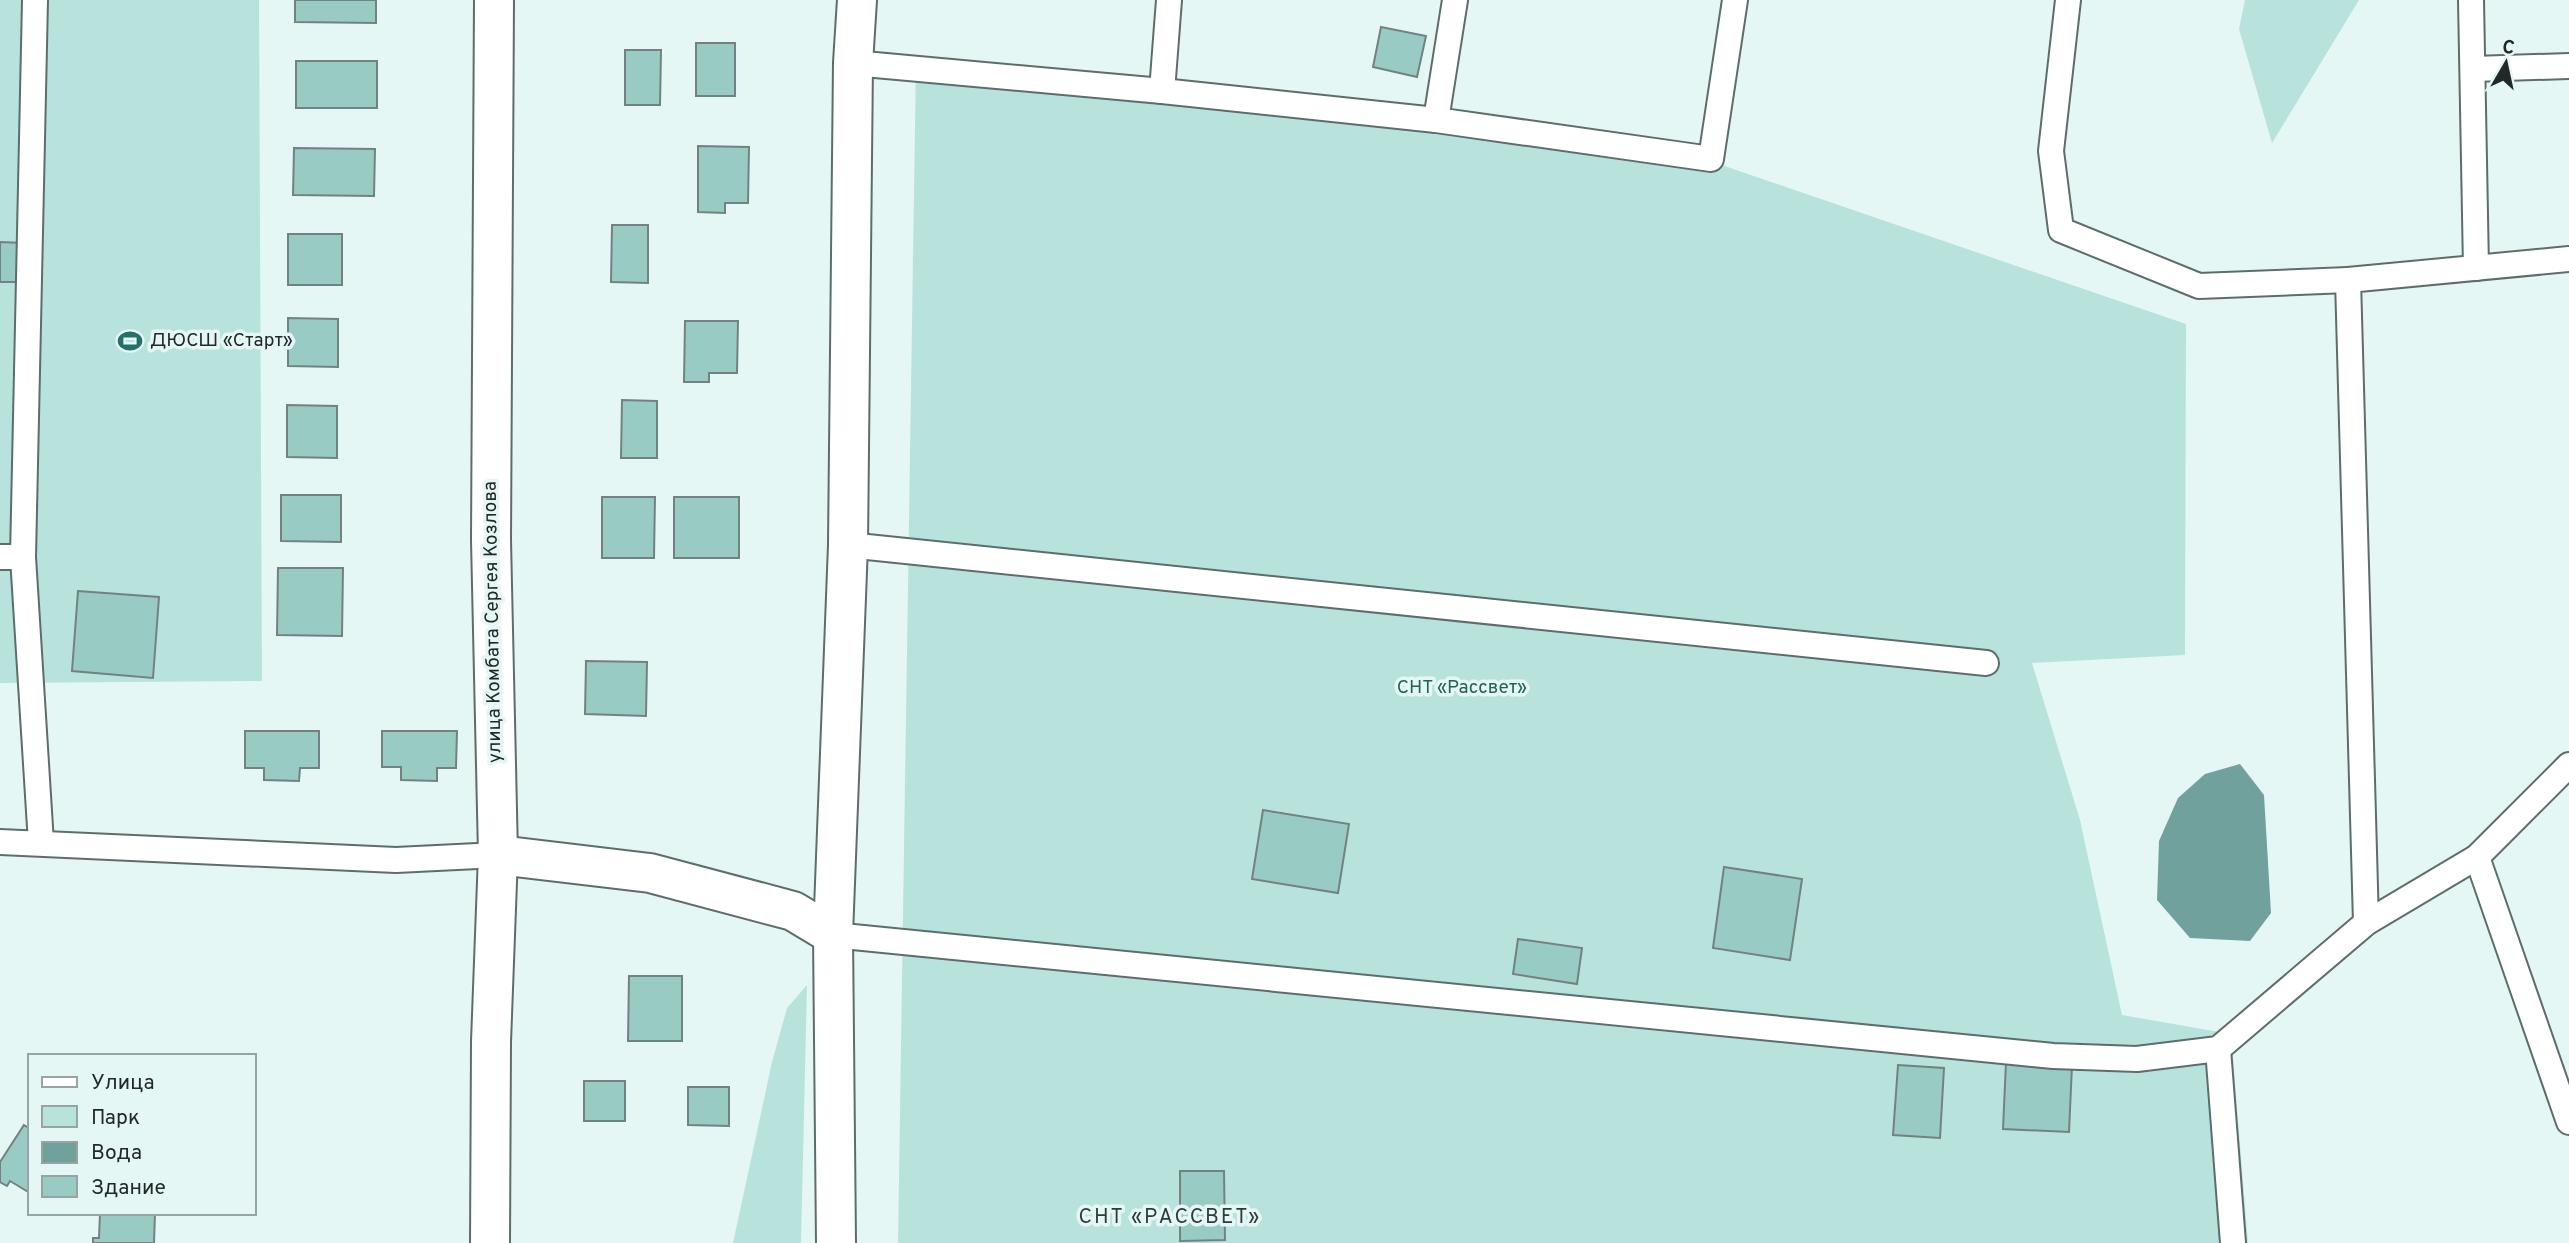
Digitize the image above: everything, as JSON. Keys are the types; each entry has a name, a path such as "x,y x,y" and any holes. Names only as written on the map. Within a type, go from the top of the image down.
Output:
{"street":[{"name":"улица Комбата Сергея Козлова","path":"490,1243 491,1042 498,855 491,540 494,0"},
{"path":"836,1243 833,935 848,545 853,63 857,0"},
{"path":"498,855 650,873 793,911 833,935"}],"lane":[{"path":"35,0 11,556 41,843"},
{"path":"1161,91 1169,0"},
{"path":"1436,120 1455,0"},
{"path":"853,63 1161,91 1436,120 1711,159 1735,0"},
{"path":"2068,0 2050,151 2061,230 2199,286 2348,280 2569,259"},
{"path":"2471,0 2476,268"},
{"path":"2473,69 2569,66"},
{"path":"2348,280 2366,923"},
{"path":"848,545 1986,663"},
{"path":"833,935 2053,1056 2137,1059 2218,1049 2366,923 2477,857 2569,765"},
{"path":"0,842 396,860 498,855"},
{"path":"2477,857 2569,1122"},
{"path":"2218,1049 2233,1243"}],"green space":[{"name":"ДЮСШ «Старт»","path":"0,0 259,0 262,681 0,683"},
{"path":"2245,0 2359,0 2272,143 2239,29"},
{"name":"СНТ «Рассвет»","path":"916,60 1713,162 2186,324 2185,655 2032,663 2080,820 2122,1015 2231,1034 2248,1243 898,1243"},
{"path":"807,985 801,1243 733,1243 772,1062 787,1008"}],"water":[{"path":"2240,764 2264,795 2271,913 2250,941 2190,938 2157,900 2159,841 2178,798 2205,774"}],"building":[{"path":"295,0 376,0 376,23 295,22"},
{"path":"1381,27 1426,36 1417,77 1373,67"},
{"path":"696,43 735,43 735,96 696,96"},
{"path":"625,50 661,50 660,105 625,105"},
{"path":"296,61 377,61 377,108 296,108"},
{"path":"698,146 749,147 748,203 725,203 725,213 698,212"},
{"path":"294,148 375,149 374,196 293,195"},
{"path":"612,225 648,225 648,283 611,282"},
{"path":"288,234 342,234 342,285 288,285"},
{"path":"0,242 24,243 23,282 0,282"},
{"path":"288,318 338,319 338,367 288,366"},
{"path":"685,321 738,321 737,373 709,373 709,382 684,382"},
{"path":"622,400 657,401 657,458 621,458"},
{"path":"287,405 337,406 337,458 287,457"},
{"path":"281,495 341,495 341,542 281,541"},
{"path":"602,497 655,497 654,558 602,558"},
{"path":"674,497 739,497 739,558 674,558"},
{"path":"278,568 343,568 342,636 277,635"},
{"path":"78,591 159,597 153,678 72,671"},
{"path":"586,661 647,662 646,716 585,714"},
{"path":"245,731 319,731 319,768 300,768 299,781 264,780 264,768 245,768"},
{"path":"382,731 457,731 456,768 437,768 437,781 401,780 401,767 382,767"},
{"path":"1263,810 1349,824 1338,893 1252,879"},
{"path":"1724,867 1802,879 1790,960 1713,948"},
{"path":"1518,939 1582,948 1577,984 1513,974"},
{"path":"629,976 682,976 682,1041 628,1041"},
{"path":"2006,1062 2072,1065 2069,1132 2003,1129"},
{"path":"1898,1065 1944,1068 1940,1138 1893,1135"},
{"path":"584,1081 625,1081 625,1121 584,1121"},
{"path":"688,1087 729,1087 729,1126 688,1125"},
{"path":"24,1125 28,1128 28,1192 10,1181 7,1186 0,1182 0,1162"},
{"path":"1180,1171 1224,1171 1225,1240 1180,1241"},
{"path":"100,1215 155,1215 154,1243 93,1243 93,1238 99,1238"}],"place":[{"name":"ДЮСШ «Старт»","path":"130,341"}],"district":[{"name":"СНТ «РАССВЕТ»","path":"1170,1217"}]}
